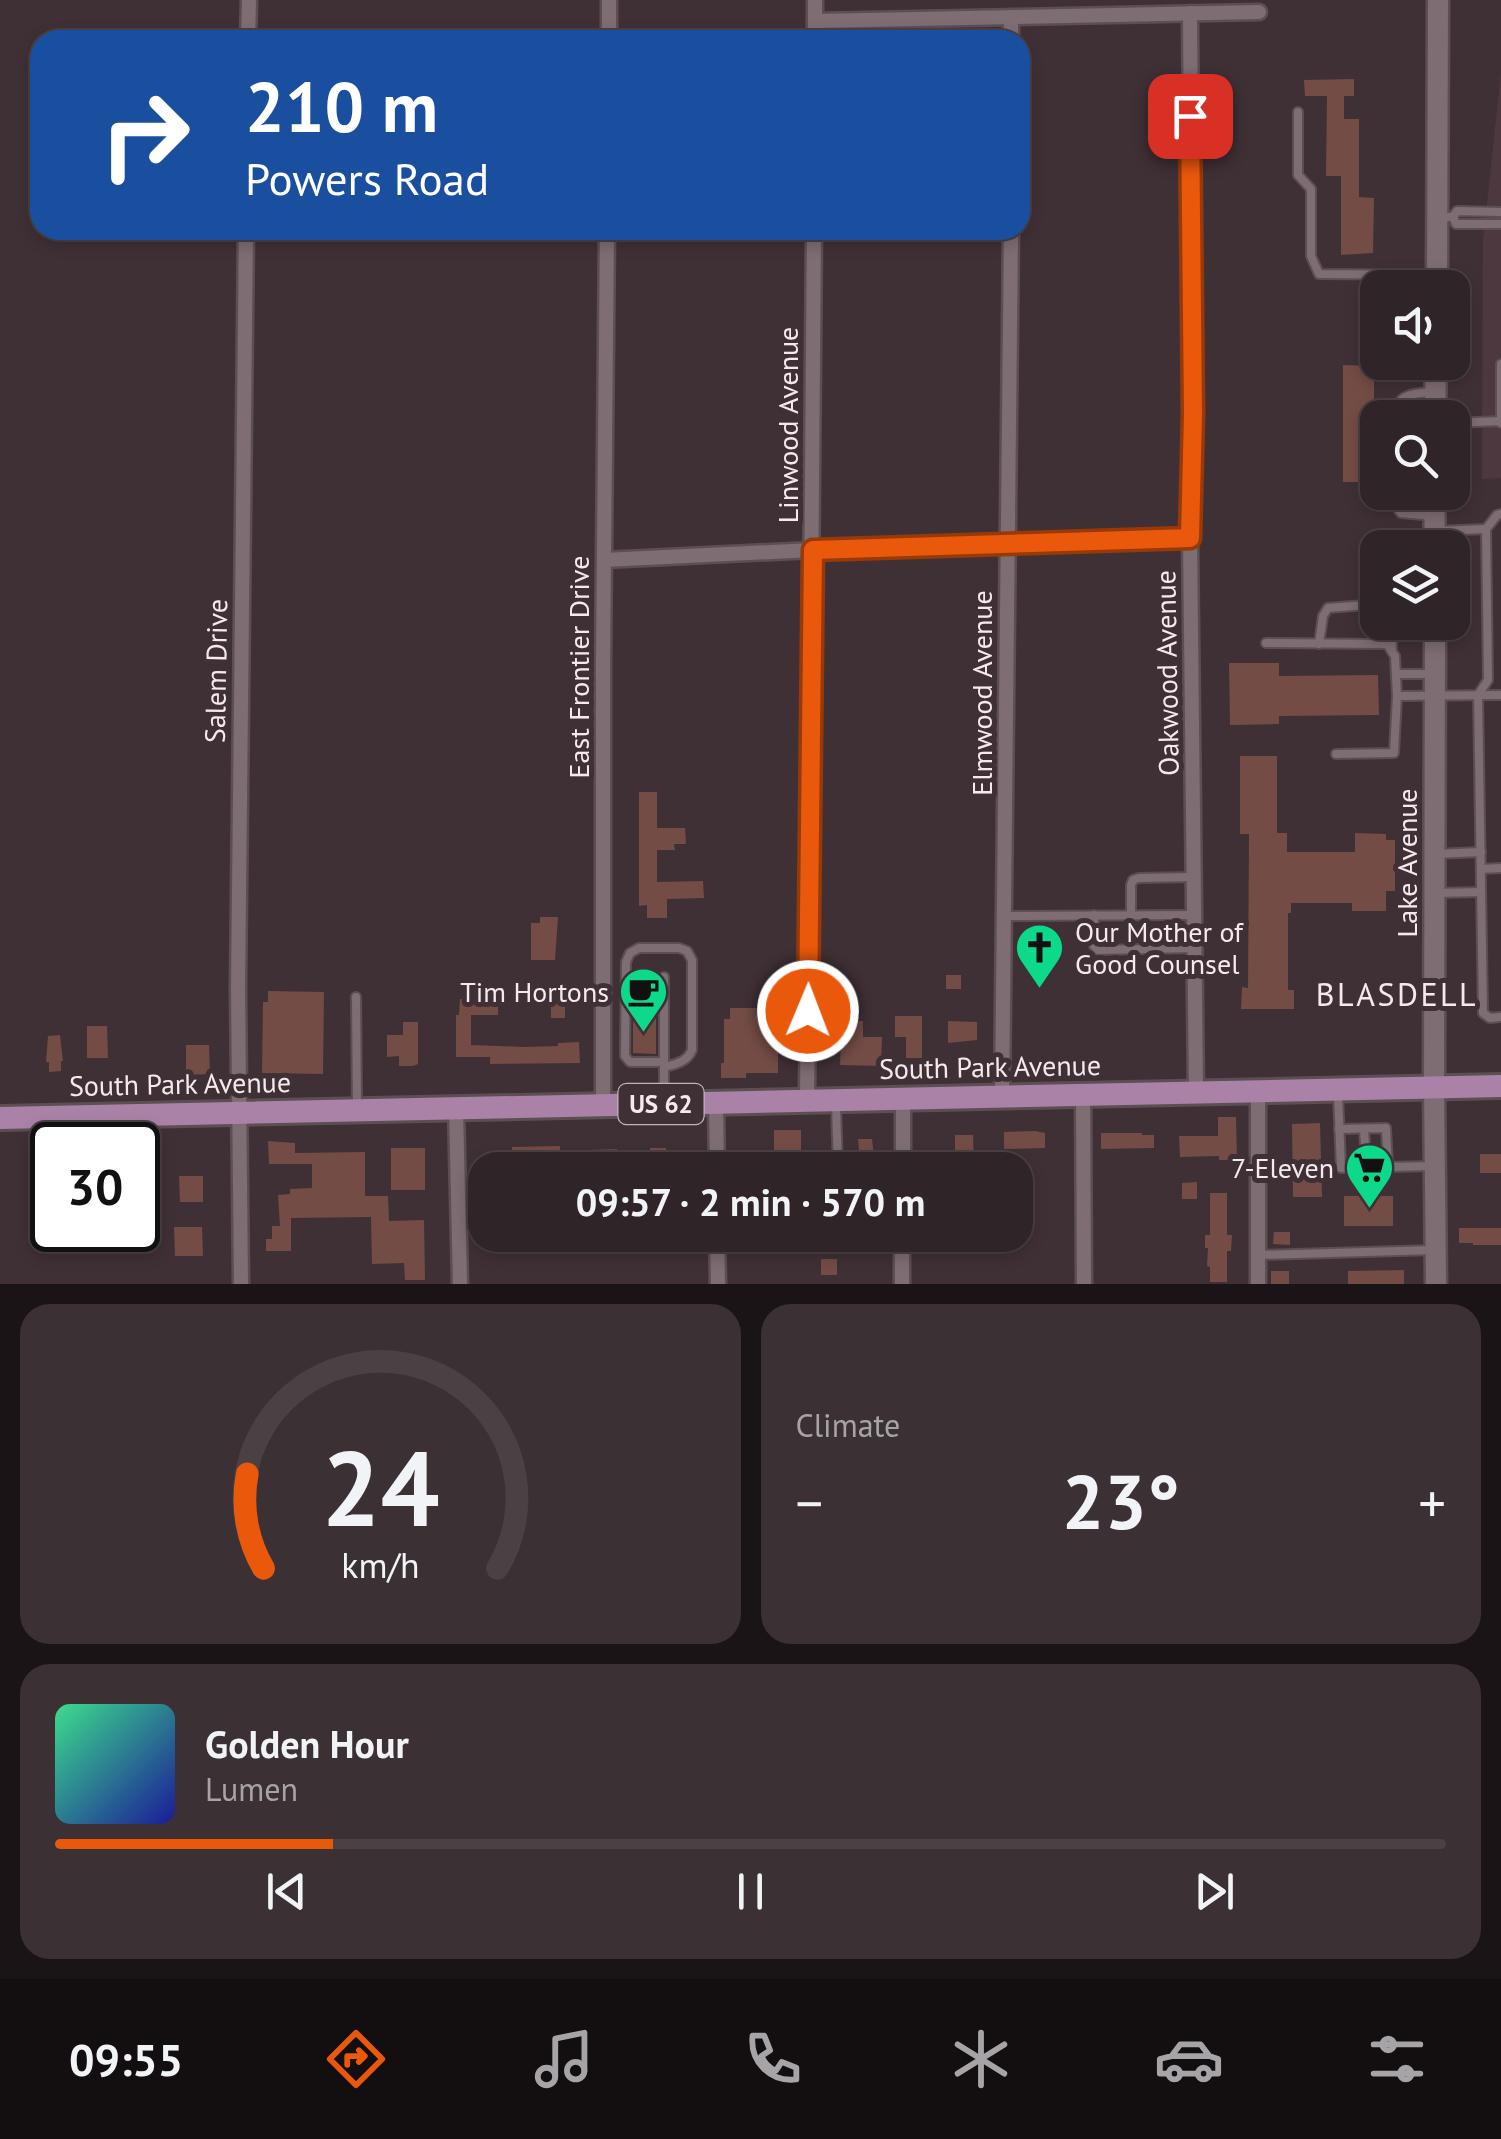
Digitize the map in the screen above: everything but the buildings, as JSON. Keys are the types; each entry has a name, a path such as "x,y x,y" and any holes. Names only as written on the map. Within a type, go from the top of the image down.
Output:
{"main road":[{"name":"South Park Avenue","path":"0,1118 1501,1086"}],"street":[{"path":"248,30 249,0"},
{"path":"608,30 609,0"},
{"path":"815,0 815,30"},
{"path":"1438,0 1445,217 1438,270"},
{"path":"815,21 1259,12"},
{"name":"Oakwood Avenue","path":"1195,13 1190,538 1196,1092"},
{"path":"1011,17 1011,30"},
{"name":"Salem Drive","path":"241,1284 238,988 246,240"},
{"name":"East Frontier Drive","path":"603,1105 607,240"},
{"name":"Linwood Avenue","path":"807,1101 814,240"},
{"name":"Elmwood Avenue","path":"1002,1096 1010,240"},
{"path":"1436,380 1436,400"},
{"path":"604,560 1190,538"},
{"name":"Lake Avenue","path":"1435,640 1436,1284"},
{"path":"1258,1092 1258,1284"},
{"path":"1083,1095 1084,1284"},
{"path":"902,1152 903,1099"},
{"path":"716,1103 717,1152"},
{"path":"456,1108 460,1284"},
{"path":"718,1252 718,1284"},
{"path":"902,1252 902,1284"}],"lane":[{"path":"1298,112 1298,174 1311,189 1311,256 1319,274 1360,277"},
{"path":"1445,217 1457,211 1501,212"},
{"path":"1445,217 1456,224 1501,224"},
{"path":"1470,423 1501,423 1501,364"},
{"path":"1402,400 1409,394 1436,392"},
{"path":"1399,510 1433,530"},
{"path":"1501,514 1486,529 1488,680 1478,695 1482,1013 1501,1018"},
{"path":"1460,530 1486,529"},
{"path":"1319,644 1328,608 1360,605"},
{"path":"1392,640 1392,651"},
{"path":"1266,643 1387,644 1392,651 1396,674 1394,753 1336,754"},
{"path":"1396,674 1435,674"},
{"path":"1396,696 1501,695"},
{"path":"1434,854 1480,852"},
{"path":"1481,869 1501,868"},
{"path":"1131,915 1133,880 1195,877"},
{"path":"1434,893 1481,892"},
{"path":"1004,916 1195,914"},
{"path":"1094,915 1094,946 1098,950 1195,948"},
{"path":"639,948 679,948 687,951 692,960 692,1050 690,1057 680,1063 664,1065 630,1062 625,1056 626,962 630,953 639,948"},
{"path":"664,977 664,1104"},
{"path":"356,997 356,1110"},
{"path":"1338,1090 1341,1168 1366,1164 1435,1166"},
{"path":"836,1100 837,1152"},
{"path":"1364,1128 1365,1145"},
{"path":"1340,1129 1386,1128 1388,1166"},
{"path":"1258,1255 1436,1250"}],"shaded area":[{"path":"1501,73 1501,478 1482,479 1483,241"}],"place":[{"name":"Our Mother of Good Counsel","path":"1040,990"},
{"name":"Tim Hortons","path":"644,1034"},
{"name":"7-Eleven","path":"1369,1210"}],"district":[{"name":"BLASDELL","path":"1397,995"}],"route":[{"path":"808,1011 813,550 1190,538 1190,116"}]}
